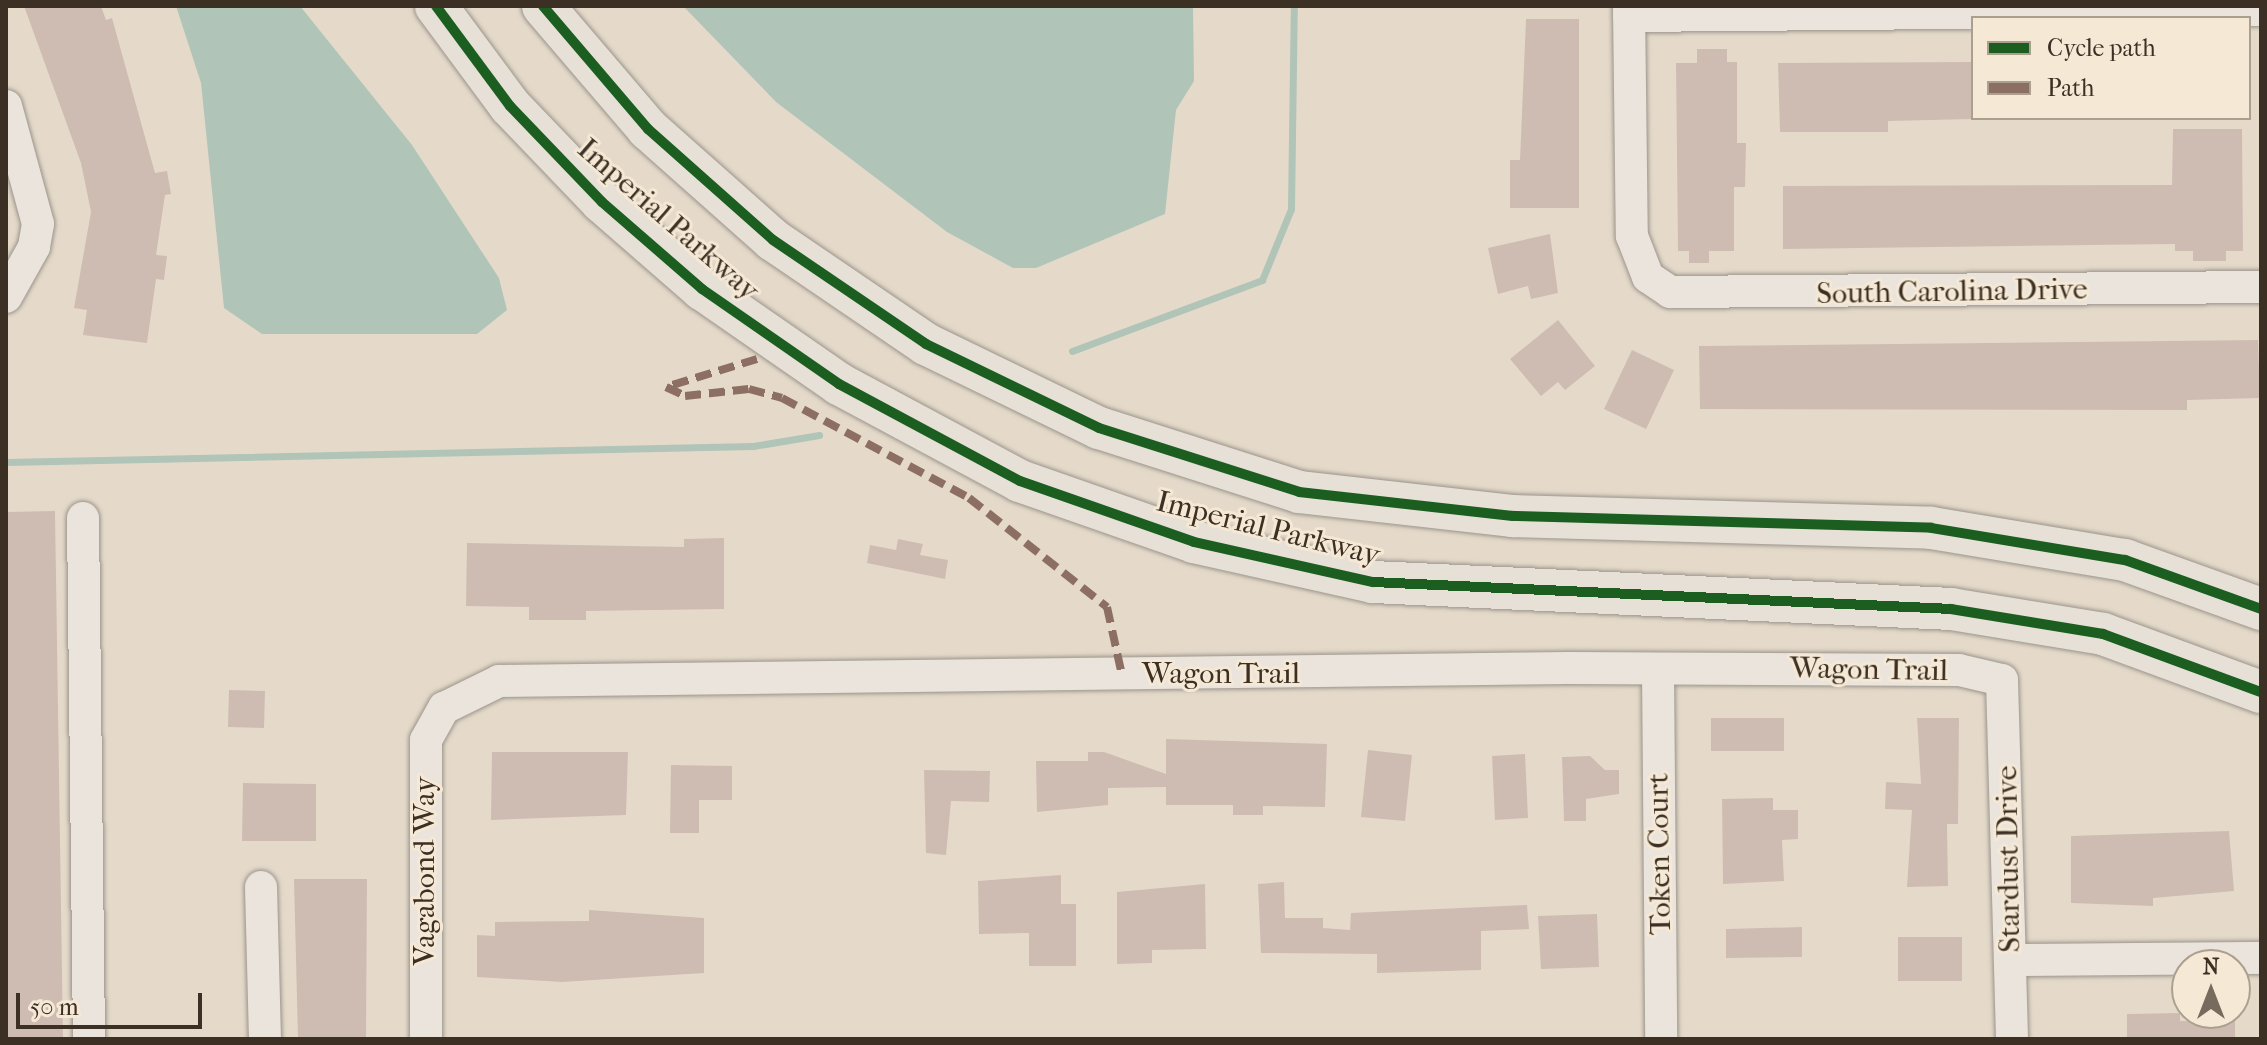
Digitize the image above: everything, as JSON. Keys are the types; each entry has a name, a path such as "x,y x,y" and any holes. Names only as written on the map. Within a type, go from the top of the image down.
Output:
{"main road":[{"name":"Imperial Parkway","path":"436,6 510,106 602,202 702,289 839,384 1020,481 1194,542 1373,582 1951,609 2103,634 2261,692"},
{"name":"Imperial Parkway","path":"543,6 648,129 773,240 926,344 1099,428 1299,492 1513,516 1931,528 2125,560 2261,609"}],"street":[{"path":"1629,11 2261,10"},
{"name":"South Carolina Drive","path":"1629,11 1632,236 1648,277 1670,292 1697,295 2261,287"},
{"path":"6,106 38,224 34,247 6,297"},
{"path":"83,518 89,1039"},
{"name":"Token Court","path":"1658,670 1661,1039"},
{"name":"Wagon Trail","path":"444,708 499,681 543,680 1959,670 2002,680"},
{"name":"Stardust Drive","path":"2002,680 2012,1039"},
{"name":"Vagabond Way","path":"426,1039 426,740 444,708"},
{"path":"261,887 265,1039"},
{"path":"2011,960 2261,958"}],"shaded area":[{"path":"176,6 300,6 412,145 499,278 507,310 477,334 262,334 224,308 201,83"},
{"path":"683,6 1193,6 1194,81 1176,110 1165,214 1036,268 1013,268 947,232 776,102"}],"building":[{"path":"24,6 101,6 106,20 112,18 155,173 167,171 171,194 165,195 156,255 167,256 164,280 156,279 147,343 83,335 87,310 74,308 91,212 81,163"},
{"path":"1526,19 1579,19 1579,208 1510,208 1510,160 1520,160"},
{"path":"1697,49 1727,49 1727,62 1737,62 1737,143 1746,143 1745,187 1734,187 1734,251 1709,251 1709,263 1689,263 1689,251 1678,251 1676,63 1697,63"},
{"path":"1971,62 1971,119 1888,121 1888,132 1780,132 1778,63"},
{"path":"2173,129 2242,129 2243,251 2226,251 2226,261 2193,261 2193,251 2175,251 2175,244 1783,249 1783,186 2172,185"},
{"path":"1550,234 1558,293 1531,299 1528,286 1498,294 1488,248"},
{"path":"1558,320 1595,366 1565,390 1558,382 1541,396 1510,359"},
{"path":"2258,340 2260,398 2187,400 2187,410 1700,409 1699,346"},
{"path":"1632,350 1674,370 1646,429 1604,409"},
{"path":"55,511 63,1039 6,1039 6,512"},
{"path":"724,538 724,609 586,611 586,620 529,620 529,607 466,606 467,543 684,547 684,539"},
{"path":"898,539 923,544 920,555 948,560 945,579 867,563 870,545 896,550"},
{"path":"229,690 265,691 264,728 228,727"},
{"path":"1711,718 1784,718 1784,751 1711,751"},
{"path":"1917,718 1959,718 1958,824 1947,824 1948,886 1907,887 1912,810 1885,809 1886,782 1921,784"},
{"path":"1166,739 1327,744 1325,807 1263,806 1263,815 1233,815 1233,805 1166,805 1166,787 1108,788 1108,805 1037,812 1036,761 1088,761 1088,752 1104,752 1166,774"},
{"path":"1368,750 1412,755 1405,821 1361,817"},
{"path":"492,752 628,752 626,815 491,820"},
{"path":"1525,754 1528,818 1495,820 1492,756"},
{"path":"1590,756 1605,770 1619,770 1619,794 1586,799 1586,821 1564,821 1562,757"},
{"path":"671,765 732,766 732,800 699,800 699,833 670,833"},
{"path":"924,770 990,771 989,802 951,801 946,855 926,853"},
{"path":"243,783 316,784 316,841 242,841"},
{"path":"1773,798 1773,810 1798,810 1798,839 1782,840 1784,881 1723,884 1722,799"},
{"path":"2229,831 2234,891 2153,898 2153,906 2071,903 2071,836"},
{"path":"1061,875 1061,904 1076,904 1076,966 1029,966 1029,933 979,934 978,881"},
{"path":"294,879 367,879 366,1039 298,1039"},
{"path":"1284,882 1285,918 1323,918 1323,928 1350,930 1351,913 1527,905 1529,929 1481,931 1481,970 1377,973 1377,954 1261,953 1258,884"},
{"path":"1205,884 1206,949 1152,950 1152,963 1117,964 1117,892"},
{"path":"589,910 704,918 704,973 562,982 477,977 477,935 495,936 495,922 589,921"},
{"path":"1597,914 1599,967 1541,969 1538,916"},
{"path":"1802,927 1802,957 1726,958 1726,929"},
{"path":"1898,937 1962,937 1962,981 1898,981"},
{"path":"2171,1013 2171,1029 2235,1029 2235,1039 2127,1039 2127,1014"}],"waterway":[{"path":"1072,351 1262,280 1291,209 1294,6"},
{"path":"6,462 753,446 819,435"}],"marked path":[{"path":"757,359 666,387 685,396 749,389 782,398 969,498 1107,607 1122,675"}],"cycle path":[{"path":"436,6 510,106 602,202 702,289 839,384 1020,481 1194,542 1373,582 1951,609 2103,634 2261,692"},
{"path":"543,6 648,129 773,240 926,344 1099,428 1299,492 1513,516 1931,528 2125,560 2261,609"}]}
